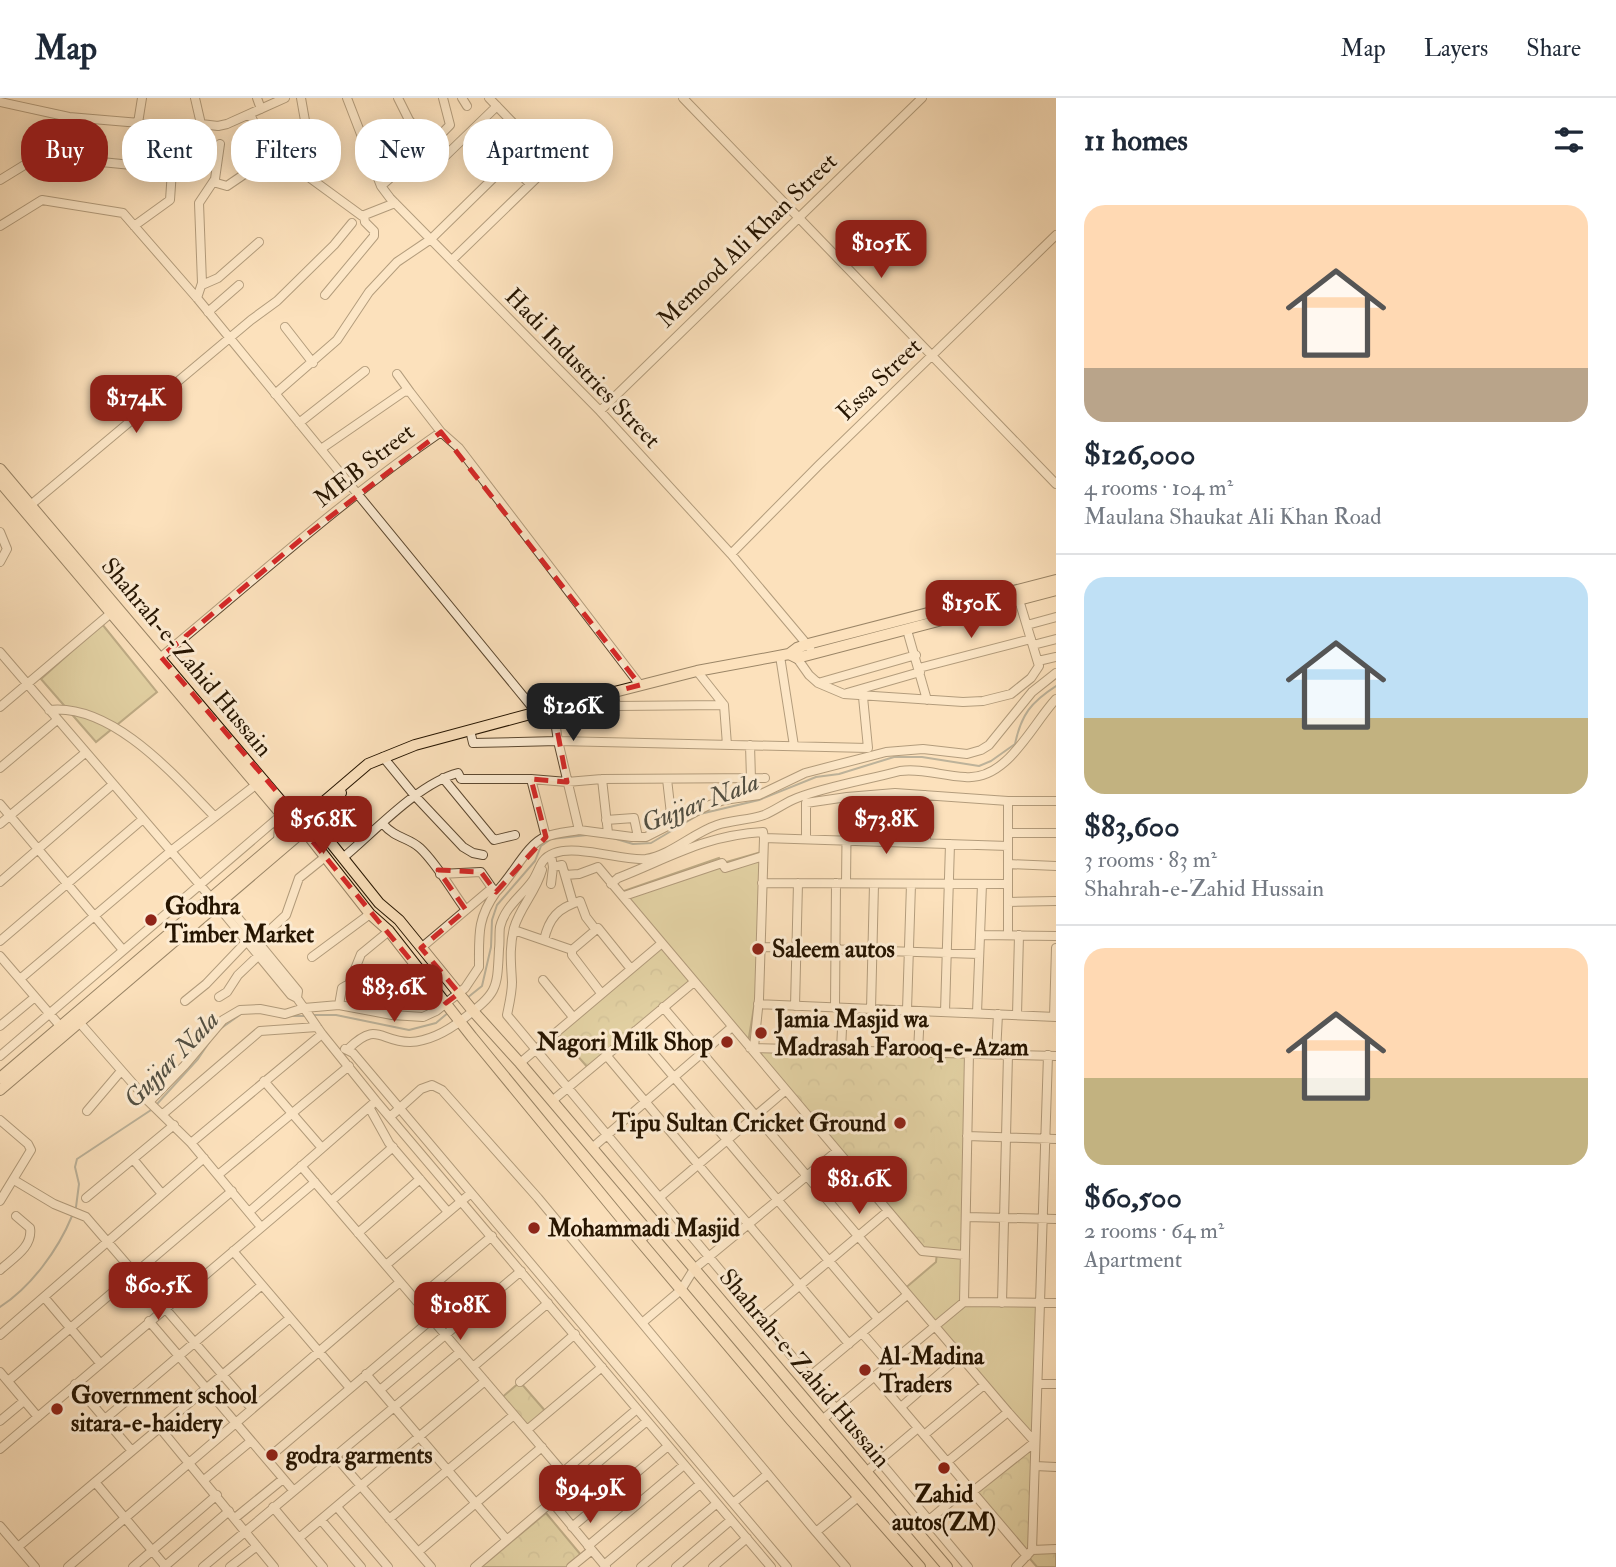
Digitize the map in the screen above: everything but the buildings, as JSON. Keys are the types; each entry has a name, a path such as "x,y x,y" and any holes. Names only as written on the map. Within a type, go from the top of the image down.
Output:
{"main road":[{"name":"Shahrah-e-Zahid Hussain","path":"0,469 27,508 111,613 282,814 300,828 370,914 389,931 639,1240 857,1498 920,1567"},
{"name":"Shahrah-e-Zahid Hussain","path":"0,482 27,508 161,657 282,814 310,820 344,857 379,903 395,916 471,1009 520,1063 947,1567"},
{"path":"0,1090 310,820 336,789 368,764 415,745 470,730 697,671 789,656 1056,580"},
{"path":"811,649 907,630 1056,590"},
{"path":"0,1079 217,899 278,842 300,828"},
{"path":"639,1240 657,1225"}],"street":[{"path":"139,119 142,98"},
{"path":"195,98 202,124 222,125 285,98"},
{"path":"257,98 261,109"},
{"path":"301,98 305,119"},
{"name":"Hadi Industries Street","path":"346,98 381,186 395,203 600,411 731,554 811,649"},
{"path":"398,98 408,119"},
{"path":"443,98 448,119"},
{"path":"462,98 467,106"},
{"path":"489,98 509,119"},
{"path":"683,98 1056,484"},
{"name":"Memood Ali Khan Street","path":"600,411 922,98"},
{"path":"0,102 69,117 122,122"},
{"path":"449,152 497,106"},
{"path":"250,114 252,119"},
{"path":"217,165 220,144"},
{"path":"0,180 44,153 71,159 122,164"},
{"path":"134,226 170,200 171,182"},
{"path":"197,298 202,285 199,203 213,182 227,186 233,182"},
{"path":"317,182 364,216 365,222 375,234 325,295"},
{"path":"381,186 386,182"},
{"path":"275,394 337,340 369,292 397,262 431,239 490,182"},
{"path":"452,260 530,184"},
{"path":"0,226 42,200 123,214 197,298 537,713"},
{"path":"364,216 395,203"},
{"path":"27,508 277,302 334,246 352,223"},
{"name":"Essa Street","path":"731,554 1056,235"},
{"path":"202,285 218,278 260,242"},
{"path":"208,312 239,285"},
{"path":"285,327 313,363"},
{"path":"299,423 365,370"},
{"path":"397,374 441,432"},
{"path":"321,449 399,394 410,392"},
{"name":"MEB Street","path":"161,657 305,536 408,454 441,432 458,448 640,685"},
{"path":"0,532 7,549 0,562"},
{"path":"789,656 818,682 844,694 983,701 1011,694 1031,678 1039,666 1019,600"},
{"path":"0,707 111,613"},
{"path":"1027,625 1056,617"},
{"path":"907,630 928,700"},
{"path":"844,694 920,670 1032,642 1056,639"},
{"path":"818,682 916,655"},
{"path":"789,656 794,746"},
{"path":"2,657 200,885 217,899 257,942 298,991 297,998"},
{"path":"1038,662 1056,657"},
{"path":"697,671 724,705 727,745"},
{"path":"421,948 510,878 531,846 546,837 579,830 638,837 657,833 673,822 723,800 759,795 805,773 886,752 923,749 967,754 981,750 989,745 1032,692 1056,673"},
{"path":"611,693 617,706 724,705"},
{"path":"470,730 473,743 558,741 868,748 863,697"},
{"path":"348,1049 361,1037 369,1034 408,1042 423,1040 459,1020 496,986 499,977 500,927 508,909 532,881 544,860 551,855 567,851 592,852 645,859 663,854 689,837 718,825 765,814 797,798 900,771 915,769 968,778 989,774 1008,761 1056,699"},
{"path":"553,708 579,830"},
{"path":"49,710 65,709 86,715 133,739 214,816"},
{"path":"0,768 57,720"},
{"path":"750,745 751,779"},
{"path":"0,824 85,753"},
{"path":"380,759 463,847 483,855"},
{"path":"344,857 415,796 443,778 458,773 461,779 567,782 602,779 765,778"},
{"path":"443,778 494,840 515,835"},
{"path":"531,779 546,837"},
{"path":"602,779 608,833"},
{"path":"667,779 673,822"},
{"path":"20,979 170,851 257,784"},
{"path":"0,882 112,785"},
{"path":"806,839 806,803 895,793 1008,801 1056,801"},
{"path":"925,795 926,843"},
{"path":"841,1050 836,949 846,841 847,797"},
{"path":"1007,934 1008,801"},
{"path":"0,804 123,950"},
{"path":"278,842 282,814"},
{"path":"0,1056 282,814"},
{"path":"606,820 634,818 638,837"},
{"path":"0,941 143,820"},
{"path":"383,824 392,835 417,845 466,911"},
{"path":"611,884 618,878 701,843 734,834 763,832 758,1004 752,1048"},
{"path":"1008,833 1056,833"},
{"path":"764,838 1008,846"},
{"path":"945,1012 950,844"},
{"path":"551,855 548,867 520,911 514,930 509,965 512,984 507,1015 968,1567"},
{"path":"257,942 286,915 299,878 325,856"},
{"path":"624,896 722,863 725,868 763,856"},
{"path":"1008,864 1056,866"},
{"path":"548,867 562,865 573,904"},
{"path":"548,867 551,884"},
{"path":"565,875 579,874 598,867 922,1251 964,1255"},
{"path":"440,874 481,873 494,890"},
{"path":"762,883 1008,884"},
{"path":"795,1006 798,883"},
{"path":"871,1009 874,884"},
{"path":"907,1010 911,884"},
{"path":"977,1013 982,884"},
{"path":"156,1108 260,1031 313,1020 339,1005 415,1018 430,1015 448,1005 460,995 478,967 480,920 494,890"},
{"path":"217,899 246,942 291,995 297,998 376,1101 771,1567"},
{"path":"544,940 548,924 557,912 580,901 586,917 631,969"},
{"path":"1008,902 1056,901"},
{"path":"312,957 370,914"},
{"path":"514,930 572,950"},
{"path":"572,950 596,930"},
{"path":"339,1005 342,988 349,984 361,954 389,931"},
{"path":"980,935 1056,936"},
{"path":"1017,1015 1019,935"},
{"path":"185,1002 246,942"},
{"path":"520,1063 662,943"},
{"path":"759,947 979,954"},
{"path":"758,1004 1055,1017 1056,947"},
{"path":"572,950 572,955 601,993"},
{"path":"219,997 227,992 237,975 258,956"},
{"path":"2,962 61,1027"},
{"path":"543,980 573,1017"},
{"path":"552,1101 694,982"},
{"path":"0,1026 35,997"},
{"path":"663,1007 1035,1442"},
{"path":"156,1108 230,1015 240,1010 260,1009 313,1020"},
{"path":"918,1052 920,1011"},
{"path":"996,1054 998,1014"},
{"path":"191,1143 264,1081 313,1020"},
{"path":"79,1022 121,1071 191,1143 261,1227"},
{"path":"592,1148 732,1027"},
{"path":"635,1031 878,1319"},
{"path":"335,1048 348,1049 787,1567"},
{"path":"752,1048 1052,1056 1046,1138 1030,1553"},
{"path":"964,1302 969,1053"},
{"path":"1002,1303 1008,1054"},
{"path":"606,1055 849,1344"},
{"path":"218,1175 349,1066"},
{"path":"87,1111 121,1071"},
{"path":"264,1081 322,1148"},
{"path":"391,1116 426,1087 432,1085 442,1090 538,1198 846,1567"},
{"path":"660,1197 786,1090"},
{"path":"249,1212 376,1101"},
{"path":"369,1107 393,1147 448,1212"},
{"path":"0,1120 30,1147 0,1201"},
{"path":"86,1198 174,1125"},
{"path":"967,1136 1056,1139"},
{"path":"331,1201 393,1147"},
{"path":"642,1323 681,1290 694,1269 837,1151"},
{"path":"0,1335 204,1158"},
{"path":"133,1159 162,1194"},
{"path":"301,1166 573,1484"},
{"path":"14,1180 54,1204 86,1217 252,1409"},
{"path":"358,1233 420,1180"},
{"path":"0,1449 315,1182"},
{"path":"8,1381 232,1191"},
{"path":"386,1265 471,1193"},
{"path":"760,1319 888,1211"},
{"path":"0,1270 31,1238 30,1228 16,1216"},
{"path":"966,1217 1056,1219"},
{"path":"416,1300 492,1236"},
{"path":"233,1251 350,1388"},
{"path":"380,1390 521,1271"},
{"path":"68,1567 400,1282"},
{"path":"105,1419 262,1285"},
{"path":"808,1377 907,1295"},
{"path":"44,1297 100,1363"},
{"path":"822,1420 964,1302 1056,1303"},
{"path":"473,1367 548,1303"},
{"path":"18,1546 290,1318"},
{"path":"267,1459 432,1319"},
{"path":"149,1321 293,1490"},
{"path":"862,1332 889,1364"},
{"path":"520,1382 575,1334"},
{"path":"203,1567 460,1352"},
{"path":"901,1407 960,1356"},
{"path":"527,1430 602,1367"},
{"path":"0,1372 37,1417"},
{"path":"366,1374 507,1540"},
{"path":"874,1376 970,1490 1030,1553"},
{"path":"299,1538 485,1381"},
{"path":"75,1384 132,1451"},
{"path":"1038,1384 1056,1384"},
{"path":"866,1472 984,1385"},
{"path":"0,1421 24,1401"},
{"path":"563,1472 637,1409"},
{"path":"947,1462 1007,1412"},
{"path":"389,1519 514,1415"},
{"path":"475,1567 647,1421"},
{"path":"160,1428 217,1495 257,1546 268,1565"},
{"path":"204,1480 251,1441"},
{"path":"929,1520 1035,1442"},
{"path":"572,1527 668,1446"},
{"path":"418,1552 542,1447"},
{"path":"335,1456 431,1567"},
{"path":"571,1567 684,1465"},
{"path":"1035,1466 1056,1467"},
{"path":"733,1503 768,1474"},
{"path":"95,1482 165,1567 284,1479"},
{"path":"552,1502 605,1566 700,1484"},
{"path":"133,1567 217,1495"},
{"path":"816,1532 857,1498"},
{"path":"641,1567 716,1504"},
{"path":"273,1507 323,1567"},
{"path":"337,1507 388,1567"},
{"path":"321,1520 361,1567"},
{"path":"676,1567 732,1520"},
{"path":"0,1526 4,1538 18,1546 35,1567"},
{"path":"713,1567 747,1538"},
{"path":"230,1567 257,1546"},
{"path":"1016,1567 1030,1553 1056,1549"},
{"path":"755,1567 765,1559"}],"highlighted area":[{"path":"441,432 640,685 553,708 567,782 531,779 546,837 496,892 481,872 438,870 466,910 421,948 459,993 446,1003 304,831 314,822 295,813 161,657 305,536"}],"green space":[{"path":"102,624 157,692 96,742 41,679"},
{"path":"761,852 756,995 748,1043 621,892 719,858 723,863"},
{"path":"662,943 694,982 589,1069 555,1030"},
{"path":"754,1047 969,1053 964,1255 922,1251"},
{"path":"937,1252 964,1255 964,1302 1040,1306 1035,1442 903,1290 936,1262"},
{"path":"520,1382 547,1413 527,1430 500,1399"},
{"path":"1034,1441 1031,1550 1056,1549 1056,1567 1037,1567 971,1491"},
{"path":"546,1513 581,1555 567,1567 481,1567"}],"waterway":[{"name":"Gujjar Nala","path":"613,838 633,844 651,843 700,814 759,800 816,777 839,774 894,757 922,757 979,766 1015,744 1020,725 1028,710 1056,686"},
{"name":"Gujjar Nala","path":"467,998 482,986 491,947 492,920 497,905 535,861 541,846 551,839 587,835"},
{"name":"Gujjar Nala","path":"314,1015 336,1015 409,1030 436,1023 449,1012"},
{"name":"Gujjar Nala","path":"220,1029 241,1014"},
{"name":"Gujjar Nala","path":"290,1016 305,1016"},
{"name":"Gujjar Nala","path":"157,1104 198,1059 210,1041"},
{"name":"Gujjar Nala","path":"76,1207 79,1184 75,1167 77,1159 151,1110"},
{"name":"Gujjar Nala","path":"0,1307 22,1289 42,1267 72,1216"}],"place":[{"name":"Godhra Timber Market","path":"151,920"},
{"name":"Saleem autos","path":"758,949"},
{"name":"Jamia Masjid wa Madrasah Farooq-e-Azam","path":"761,1033"},
{"name":"Nagori Milk Shop","path":"727,1042"},
{"name":"Tipu Sultan Cricket Ground","path":"900,1123"},
{"name":"Mohammadi Masjid","path":"534,1228"},
{"name":"Al-Madina Traders","path":"865,1370"},
{"name":"Government school sitara-e-haidery","path":"57,1409"},
{"name":"godra garments","path":"272,1455"},
{"name":"Zahid autos(ZM)","path":"944,1468"}]}
